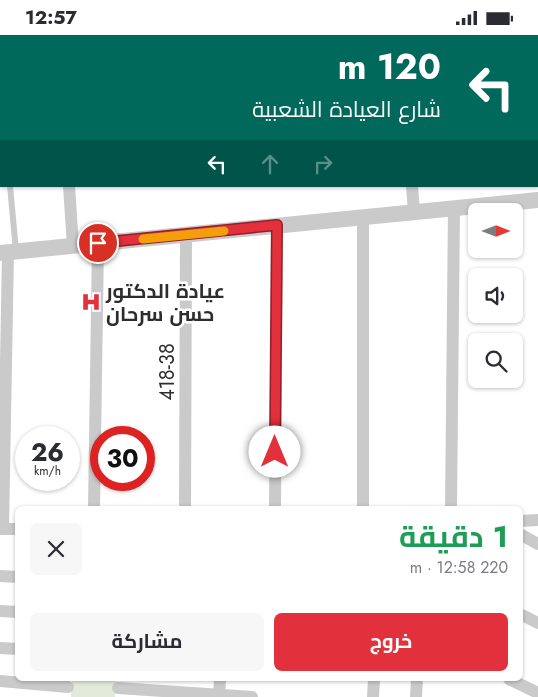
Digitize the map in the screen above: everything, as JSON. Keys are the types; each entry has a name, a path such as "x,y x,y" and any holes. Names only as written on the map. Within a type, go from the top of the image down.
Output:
{"street":[{"path":"69,187 73,246"},
{"path":"412,187 414,212"},
{"path":"15,529 2,529 8,253 538,200"},
{"path":"451,506 454,208"},
{"path":"363,217 363,506"},
{"path":"275,506 277,225"},
{"name":"418-38","path":"185,506 186,235"},
{"path":"94,506 98,243"},
{"path":"523,521 538,520"},
{"path":"523,536 538,545"},
{"path":"0,576 15,577"},
{"path":"0,611 15,612"},
{"path":"523,616 538,623"},
{"path":"0,648 15,649"},
{"path":"0,681 68,687"},
{"path":"219,696 220,681"},
{"path":"373,697 374,681"},
{"path":"416,697 417,681"},
{"path":"513,681 538,693"},
{"path":"118,688 252,697"}],"lane":[{"path":"8,253 10,187"}],"green space":[{"path":"72,681 116,681 115,697 71,697"}],"slow traffic":[{"path":"143,239 224,231"}],"place":[{"name":"عيادة الدكتور حسن سرحان","path":"91,302"}],"route":[{"path":"98,243 277,225 275,452"}]}
